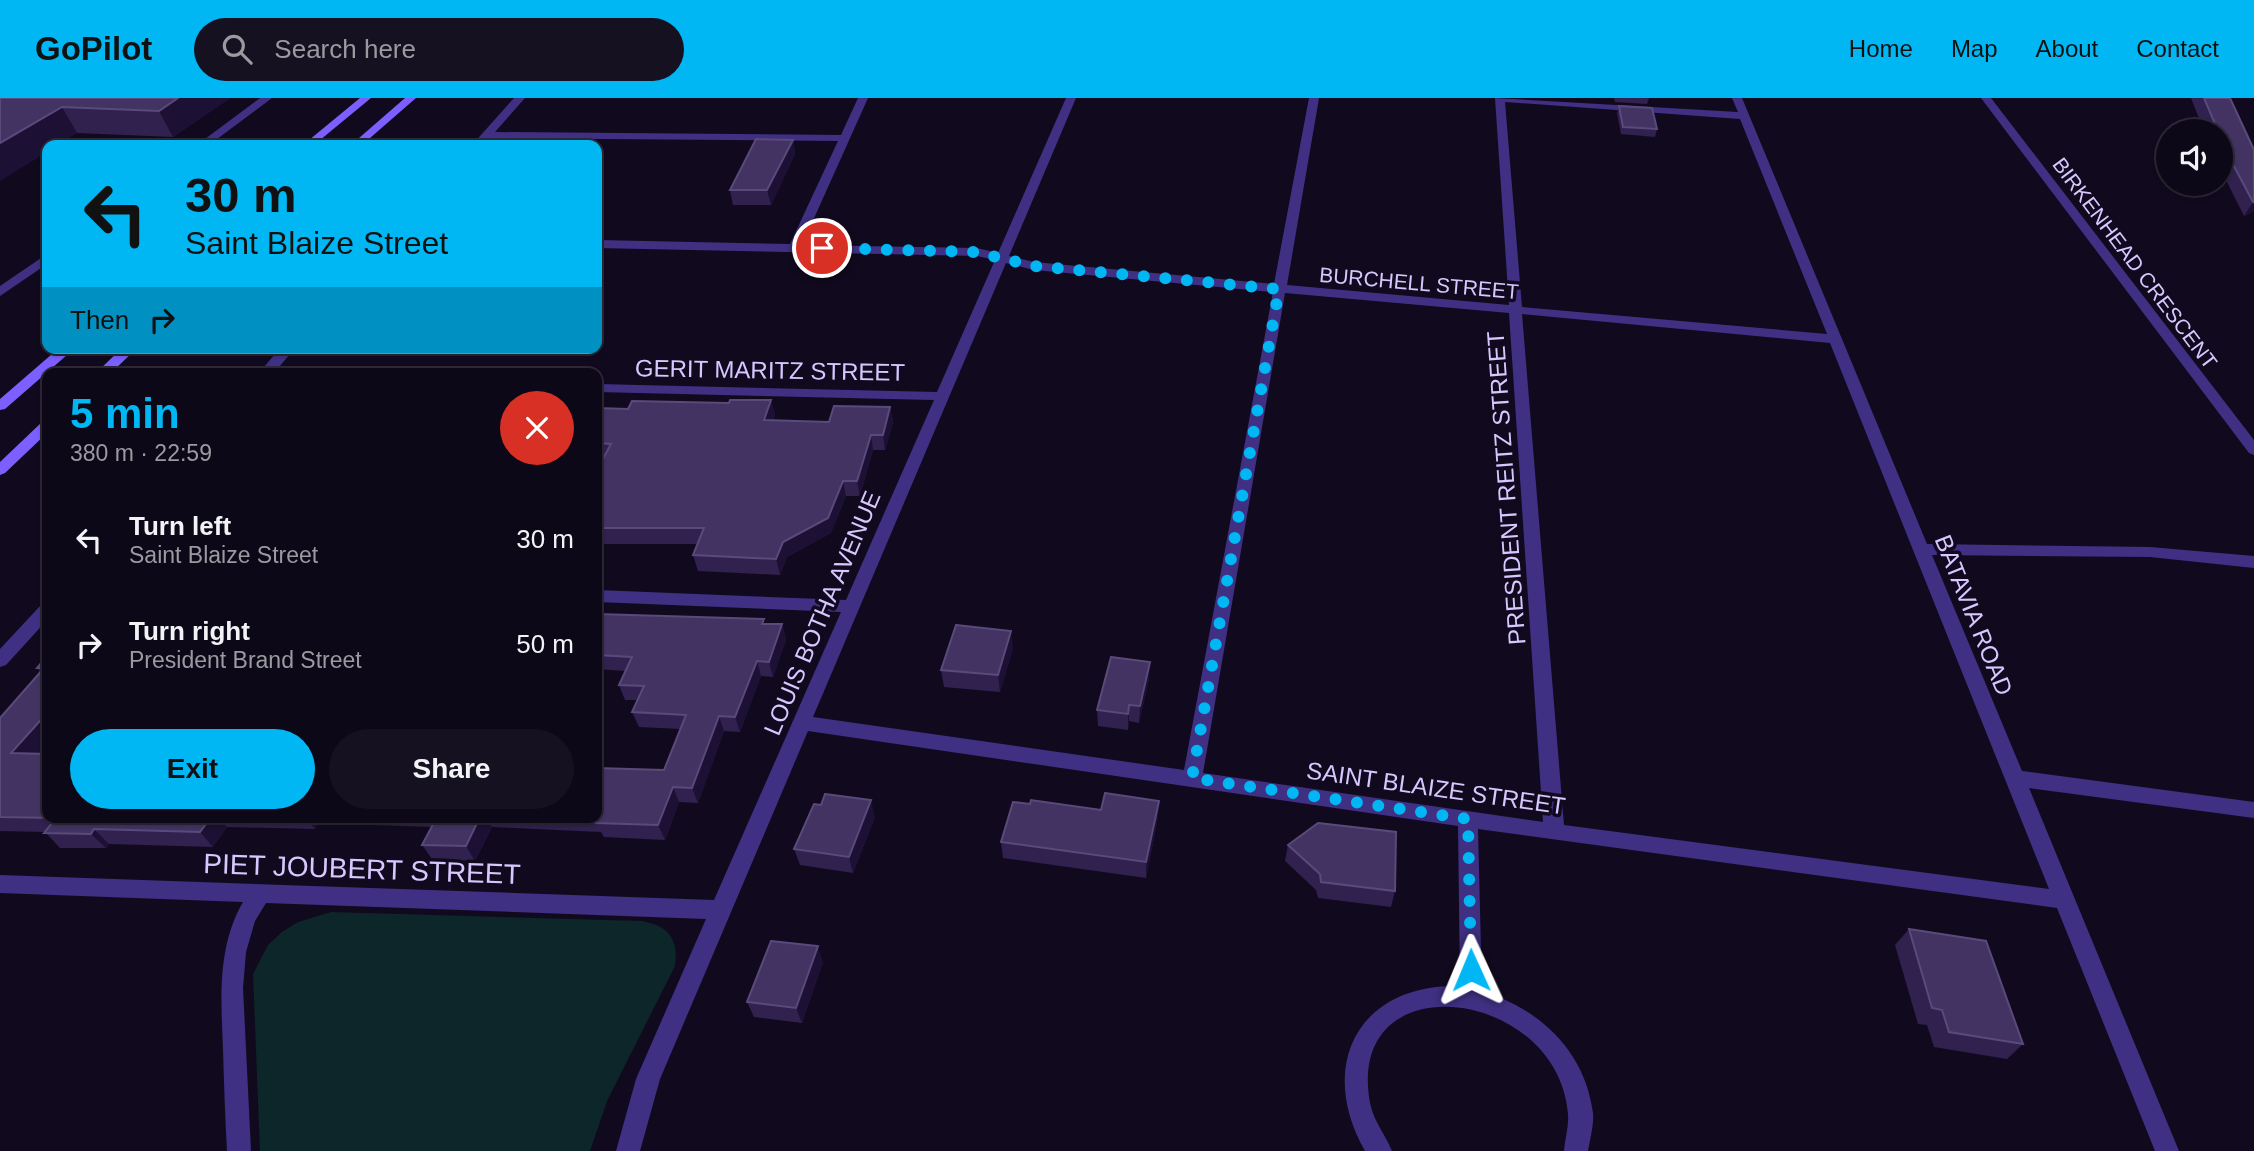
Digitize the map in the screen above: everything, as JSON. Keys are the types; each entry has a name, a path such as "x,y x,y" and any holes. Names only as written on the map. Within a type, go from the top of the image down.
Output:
{"main road":[{"path":"314,140 366,98"},
{"path":"362,140 411,98"},
{"path":"45,368 61,354"},
{"path":"108,368 124,354"},
{"path":"0,406 42,370"},
{"path":"0,470 42,430"}],"street":[{"path":"209,140 267,98"},
{"path":"482,140 520,98"},
{"path":"794,248 863,98"},
{"name":"LOUIS BOTHA AVENUE","path":"628,1151 648,1079 1071,98"},
{"path":"1192,778 1314,98"},
{"name":"BATAVIA ROAD","path":"1737,98 2167,1151"},
{"name":"BIRKENHEAD CRESCENT","path":"1986,98 2254,450"},
{"path":"1500,99 1744,116"},
{"name":"PRESIDENT REITZ STREET","path":"1500,99 1554,832"},
{"path":"486,135 845,138"},
{"name":"BURCHELL STREET","path":"602,244 976,252 1034,266 1835,339"},
{"path":"0,292 42,262"},
{"path":"270,368 283,354"},
{"name":"GERIT MARITZ STREET","path":"602,388 942,396"},
{"path":"1921,549 2150,552 2254,562"},
{"path":"602,596 852,606"},
{"path":"0,660 42,614"},
{"name":"SAINT BLAIZE STREET","path":"802,723 1554,832 2064,900"},
{"path":"2014,778 2254,810"},
{"path":"1468,819 1471,996"},
{"name":"PIET JOUBERT STREET","path":"0,884 721,910"},
{"path":"239,1151 233,988 235,952 245,919 260,894"},
{"path":"1380,1151 1362,1117 1356,1086 1359,1056 1370,1031 1389,1012 1413,999 1441,993 1471,996 1501,1006 1529,1023 1553,1046 1570,1074 1580,1105 1581,1136 1576,1151"}],"green space":[{"path":"331,912 641,921 665,930 675,948 675,966 607,1101 590,1151 260,1151 253,974 268,945 282,932 298,922"}],"building":[{"path":"0,98 178,98 159,111 62,107 0,143"},
{"path":"2204,98 2230,98 2254,150 2254,202 2233,164 2233,119 2213,119"},
{"path":"1619,106 1652,108 1657,129 1623,127"},
{"path":"756,139 793,140 767,190 730,190"},
{"path":"730,400 771,400 764,420 829,422 834,406 890,407 883,435 871,435 857,481 843,481 828,518 783,542 776,559 693,555 704,528 602,528 602,461 611,444 602,443 602,408 628,409 632,401 729,403"},
{"path":"602,614 764,619 762,624 782,624 769,662 757,661 735,717 719,716 692,788 673,787 658,825 596,823 602,823 602,768 664,770 686,715 632,712 644,686 619,685 632,657 602,655"},
{"path":"956,625 1011,631 998,675 941,670"},
{"path":"1111,657 1150,662 1140,706 1129,705 1128,714 1097,710"},
{"path":"42,670 42,719 11,753 42,754 42,818 0,817 0,718"},
{"path":"1105,793 1159,801 1146,862 1001,842 1013,802 1030,804 1031,800 1101,810"},
{"path":"825,794 871,800 849,857 794,849 814,804 821,805"},
{"path":"52,823 207,823 200,832 94,829 91,834 44,833"},
{"path":"434,823 477,823 466,846 422,845"},
{"path":"1318,823 1396,832 1395,891 1321,882 1320,874 1288,845"},
{"path":"1909,929 1986,941 2023,1044 1949,1032 1942,1010 1932,1008"},
{"path":"771,941 818,946 796,1008 747,1002"}],"route":[{"path":"822,248 976,252 1034,266 1279,289 1192,778 1468,819 1471,970"}]}
